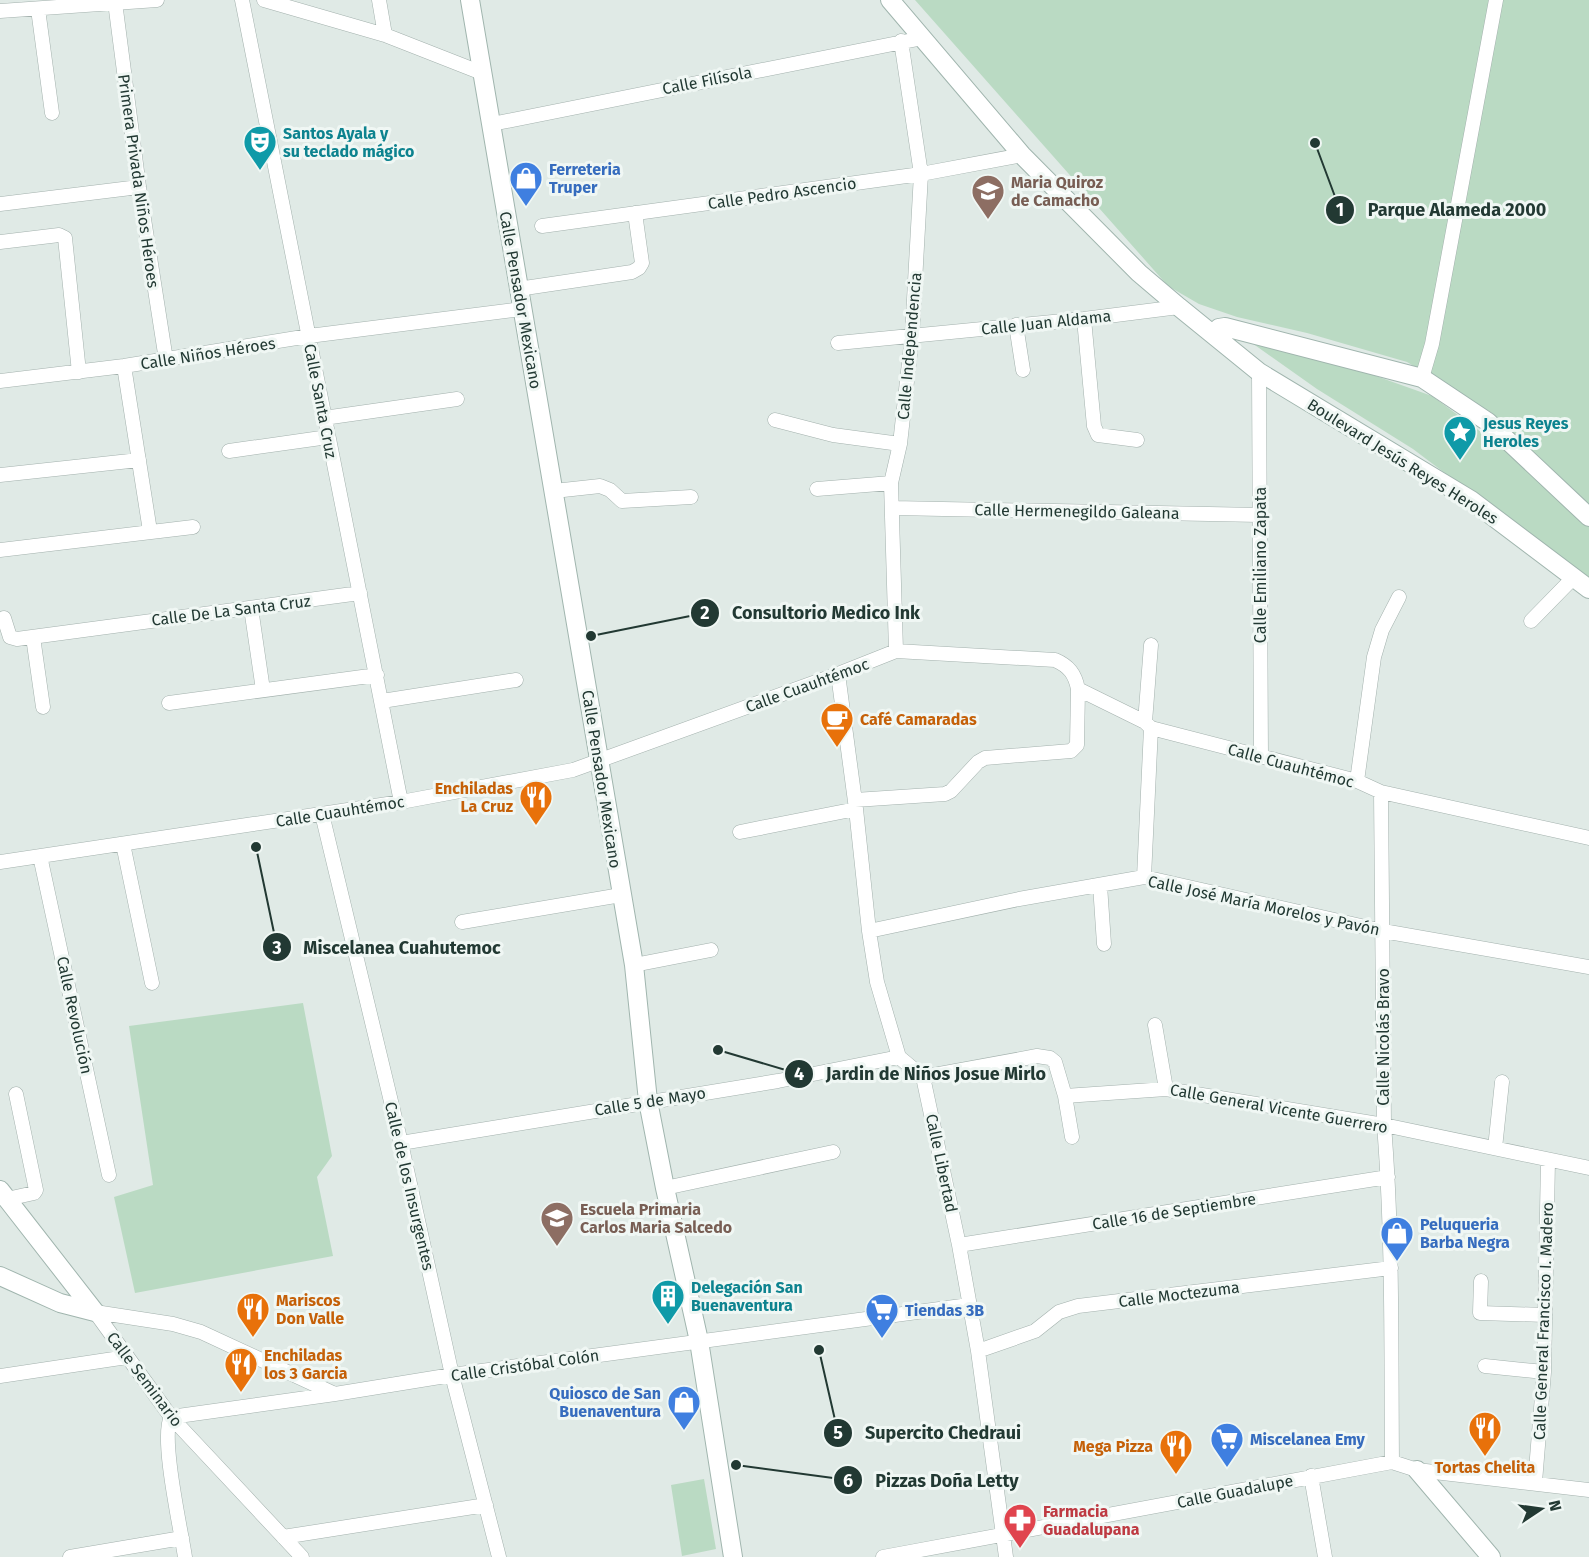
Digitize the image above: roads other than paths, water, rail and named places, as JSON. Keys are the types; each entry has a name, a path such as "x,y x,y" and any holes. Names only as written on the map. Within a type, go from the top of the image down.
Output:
{"main road":[{"name":"Calle Pensador Mexicano","path":"470,0 634,965 648,1101 699,1341 733,1557"},
{"name":"Boulevard Jesús Reyes Heroles","path":"890,0 1022,155 1117,251 1179,307 1259,372 1472,500 1589,589"},
{"path":"1215,335 1219,328 1225,327 1422,378 1488,422 1589,517"},
{"name":"Calle Seminario","path":"4,1195 95,1312"},
{"path":"0,1276 60,1303 95,1312"},
{"path":"1417,1470 1491,1557"}],"street":[{"path":"0,11 156,0"},
{"name":"Calle Santa Cruz","path":"242,0 401,802"},
{"path":"264,0 385,35 482,73"},
{"path":"379,0 385,35"},
{"path":"1422,378 1432,344 1496,0"},
{"name":"Primera Privada Niños Héroes","path":"114,2 139,187 166,360"},
{"path":"38,9 52,113"},
{"name":"Calle Filísola","path":"492,124 923,38"},
{"name":"Calle Independencia","path":"896,651 891,483 900,444 912,336 921,174 901,41"},
{"name":"Calle Pedro Ascencio","path":"542,226 921,174 1022,155"},
{"path":"0,204 139,187"},
{"path":"518,289 632,272 639,268 642,263 635,213"},
{"path":"0,242 59,235 64,238 79,372"},
{"name":"Calle Juan Aldama","path":"838,343 1084,319 1179,307"},
{"name":"Calle Niños Héroes","path":"0,381 166,360 309,336 522,309"},
{"path":"1084,319 1094,426 1098,435 1137,440"},
{"path":"1016,325 1023,370"},
{"path":"124,366 150,531"},
{"name":"Calle Emiliano Zapata","path":"1259,372 1261,757"},
{"path":"324,418 457,399"},
{"path":"775,420 833,435 900,444"},
{"path":"229,451 328,436"},
{"path":"0,474 139,460"},
{"path":"817,489 891,483"},
{"path":"554,491 600,486 610,490 622,501 691,497"},
{"name":"Calle Hermenegildo Galeana","path":"893,508 1260,515"},
{"path":"0,550 193,527"},
{"path":"1531,621 1574,577"},
{"name":"Calle De La Santa Cruz","path":"33,638 360,593"},
{"path":"1357,781 1374,657 1382,630 1399,597"},
{"path":"251,608 263,690"},
{"path":"4,618 11,638 33,638 43,707"},
{"path":"1144,877 1151,645"},
{"name":"Calle Cuauhtémoc","path":"0,862 401,802 573,770 896,651 1055,660 1073,673 1078,689 1148,725 1357,781 1381,792 1589,838"},
{"path":"838,674 877,982 899,1057 923,1077 1030,1058 1050,1058 1055,1062 1065,1096 1072,1137"},
{"path":"169,703 377,675"},
{"path":"382,701 516,680"},
{"path":"740,832 856,805 945,794 985,758 1071,751 1077,745 1078,689"},
{"name":"Calle Nicolás Bravo","path":"1381,792 1384,1125 1391,1268 1392,1462"},
{"name":"Calle de los Insurgentes","path":"322,814 401,1143 452,1375 499,1557"},
{"path":"123,844 152,983"},
{"name":"Calle Revolución","path":"40,856 109,1175"},
{"name":"Calle José María Morelos y Pavón","path":"869,931 1019,899 1144,877 1383,931 1589,967"},
{"path":"1100,885 1104,944"},
{"path":"462,922 621,895"},
{"path":"634,965 711,950"},
{"path":"1155,1025 1166,1089"},
{"name":"Calle 5 de Mayo","path":"401,1143 778,1081 899,1057"},
{"name":"Calle Libertad","path":"923,1077 960,1245 978,1351 1006,1557"},
{"path":"1495,1148 1502,1082"},
{"name":"Calle General Vicente Guerrero","path":"1065,1096 1166,1089 1384,1125 1589,1168"},
{"path":"4,1195 31,1194 36,1190 16,1094"},
{"path":"665,1188 833,1152"},
{"name":"Calle General Francisco I. Madero","path":"1535,1482 1544,1372 1548,1160"},
{"name":"Calle 16 de Septiembre","path":"960,1245 1388,1177"},
{"name":"Calle Moctezuma","path":"978,1351 1035,1331 1059,1312 1078,1306 1391,1268"},
{"path":"1481,1281 1480,1313 1545,1315"},
{"name":"Calle Cristóbal Colón","path":"171,1417 452,1375 969,1305"},
{"path":"95,1312 173,1323 201,1332 334,1394"},
{"name":"Calle Seminario","path":"95,1312 171,1417 302,1557"},
{"path":"0,1376 127,1357"},
{"path":"1485,1366 1544,1372"},
{"path":"171,1417 167,1437 185,1557"},
{"name":"Calle Guadalupe","path":"883,1557 1392,1462 1417,1470 1589,1490"},
{"path":"1311,1476 1325,1557"},
{"path":"283,1537 486,1505"},
{"path":"70,1557 182,1538"}],"place":[{"name":"Parque Alameda 2000","path":"1315,143"},
{"name":"Santos Ayala y su teclado mágico","path":"260,171"},
{"name":"Ferreteria Truper","path":"526,207"},
{"name":"Maria Quiroz de Camacho","path":"988,220"},
{"name":"Jesus Reyes Heroles","path":"1460,461"},
{"name":"Consultorio Medico Ink","path":"591,636"},
{"name":"Café Camaradas","path":"837,748"},
{"name":"Enchiladas La Cruz","path":"536,826"},
{"name":"Miscelanea Cuahutemoc","path":"256,847"},
{"name":"Jardin de Niños Josue Mirlo","path":"718,1050"},
{"name":"Escuela Primaria Carlos Maria Salcedo","path":"557,1247"},
{"name":"Peluqueria Barba Negra","path":"1397,1262"},
{"name":"Delegación San Buenaventura","path":"668,1325"},
{"name":"Mariscos Don Valle","path":"253,1338"},
{"name":"Tiendas 3B","path":"882,1339"},
{"name":"Supercito Chedraui","path":"819,1350"},
{"name":"Enchiladas los 3 Garcia","path":"241,1393"},
{"name":"Quiosco de San Buenaventura","path":"684,1431"},
{"name":"Tortas Chelita","path":"1485,1457"},
{"name":"Pizzas Doña Letty","path":"736,1465"},
{"name":"Miscelanea Emy","path":"1227,1468"},
{"name":"Mega Pizza","path":"1176,1475"},
{"name":"Farmacia Guadalupana","path":"1020,1549"}]}
